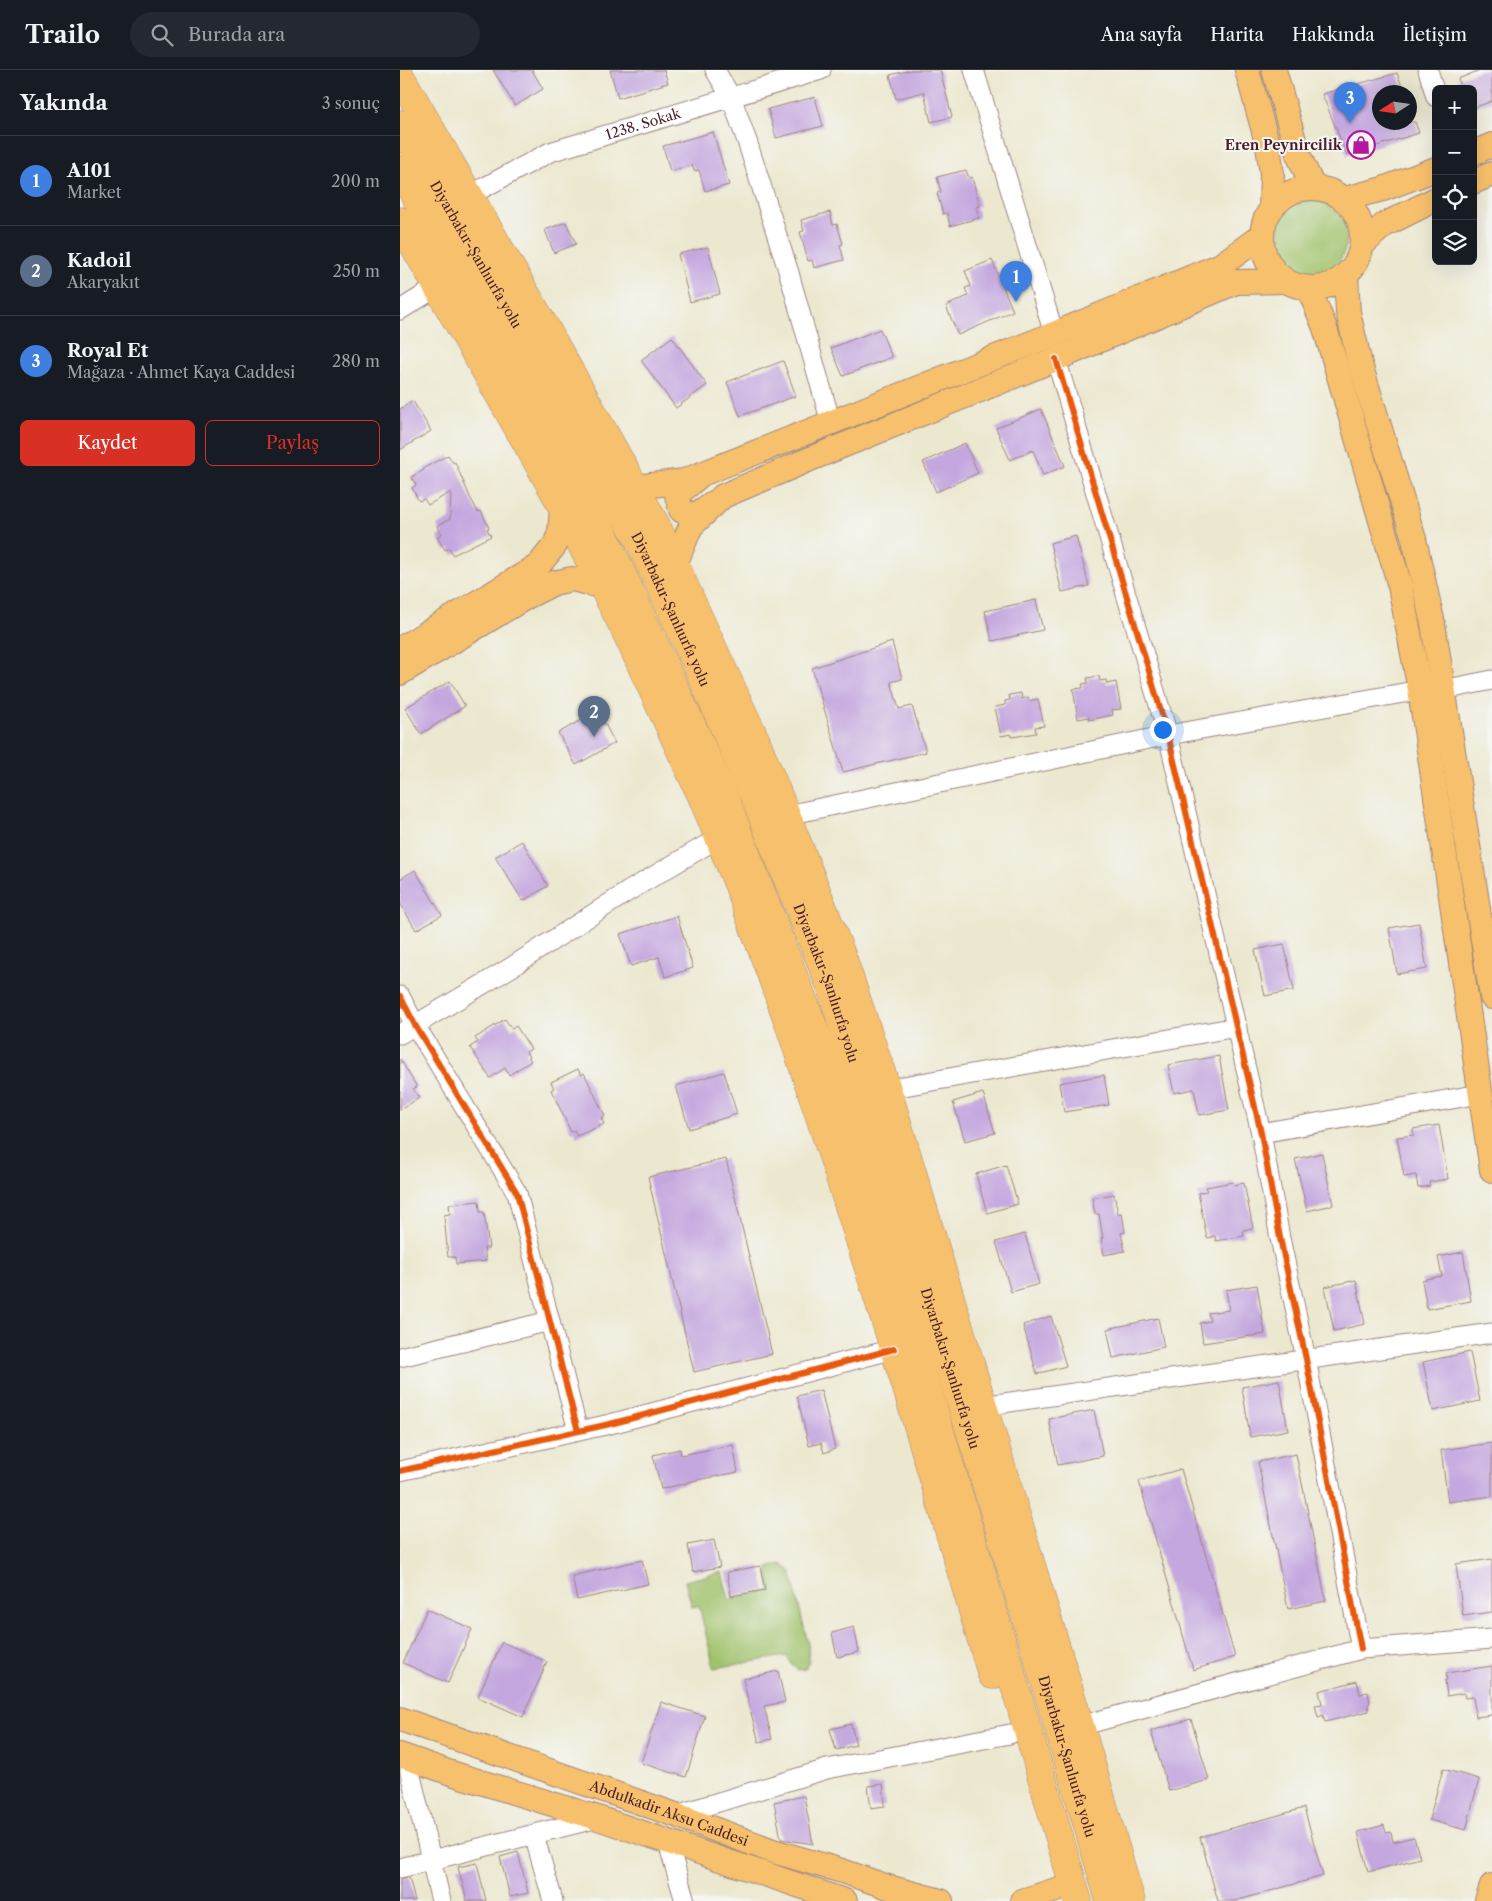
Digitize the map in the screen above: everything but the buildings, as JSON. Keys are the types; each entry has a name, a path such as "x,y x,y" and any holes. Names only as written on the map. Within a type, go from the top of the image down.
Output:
{"highway":[{"path":"400,76 636,486 675,564 756,741 786,815 843,959 887,1088 1131,1901"},
{"name":"Diyarbakır-Şanlıurfa yolu","path":"400,124 577,428 639,540 696,662 755,798 826,976 975,1447 1110,1901"},
{"name":"Diyarbakır-Şanlıurfa yolu","path":"400,170 531,395 587,498 722,791 827,1062 894,1273 1064,1897"},
{"path":"400,221 562,509 625,630 699,790 738,884 789,1024 837,1169 894,1349 1010,1734 1064,1897"}],"main road":[{"path":"1247,70 1268,146 1272,174 1270,208"},
{"path":"1274,70 1298,154 1313,187"},
{"path":"1477,151 1492,145"},
{"path":"1344,198 1382,189 1432,170"},
{"path":"1477,180 1492,174"},
{"path":"1313,187 1330,190 1344,198 1355,212 1361,228 1362,245 1357,262 1346,275 1335,283 1322,288 1309,289 1285,281 1275,273 1267,262 1262,249 1261,236 1264,221 1270,208 1282,196 1297,189 1313,187"},
{"path":"1362,245 1384,225 1432,201"},
{"path":"636,486 684,481 1054,334 1221,265 1261,236"},
{"path":"1346,275 1348,312 1360,364 1414,540 1432,624 1432,690 1480,1094 1492,1170"},
{"path":"704,472 677,495 680,510 687,514 698,514 723,496 1056,359 1236,282 1285,281"},
{"path":"1309,289 1325,328 1432,690 1485,918 1492,997"},
{"path":"675,564 691,526 723,496"},
{"path":"400,648 538,566 555,545 560,532 562,509"},
{"path":"400,673 528,596 554,583 572,579 603,587"},
{"name":"Abdulkadir Aksu Caddesi","path":"400,1719 774,1851 888,1887 941,1901"},
{"name":"Abdulkadir Aksu Caddesi","path":"405,1757 451,1774 598,1818 845,1901"},
{"path":"1488,1901 1492,1886"},
{"path":"1022,1901 1064,1897"}],"street":[{"path":"715,70 731,97 747,140 789,273 831,423"},
{"name":"1238. Sokak","path":"470,195 550,152 821,70"},
{"path":"974,70 1054,334"},
{"path":"1428,70 1432,85"},
{"path":"400,310 437,287"},
{"path":"1056,359 1168,735 1261,1133 1361,1649"},
{"path":"786,815 1168,735 1492,680"},
{"path":"408,1030 510,968 627,892 718,838"},
{"path":"400,996 408,1030 517,1193 578,1432"},
{"path":"887,1088 1237,1028"},
{"path":"1261,1133 1480,1094"},
{"path":"400,1357 550,1321"},
{"path":"982,1406 1492,1334"},
{"path":"400,1471 578,1432 894,1349"},
{"path":"1080,1726 1361,1649 1492,1639"},
{"path":"676,1815 827,1768 1010,1734"},
{"path":"405,1757 441,1901"},
{"path":"400,1868 598,1818"},
{"path":"534,1835 553,1901"},
{"path":"668,1843 684,1901"}],"green space":[{"path":"1309,200 1323,203 1336,211 1344,224 1347,238 1344,252 1336,265 1323,273 1309,276 1295,273 1282,265 1274,252 1271,238 1274,224 1282,211 1295,203"},
{"path":"782,1564 791,1572 808,1644 809,1663 805,1669 797,1670 786,1656 714,1668 699,1606 692,1607 685,1581 722,1572 729,1599 770,1591 768,1568"}],"cycle path":[{"path":"1056,359 1168,735 1261,1133 1361,1649"},
{"path":"400,996 415,1025 517,1193 578,1431"},
{"path":"400,1471 610,1424 894,1349"}],"place":[{"name":"Royal Et","path":"1350,123"},
{"name":"Eren Peynircilik","path":"1361,145"},
{"name":"A101","path":"1016,302"},
{"name":"Kadoil","path":"594,737"}]}
